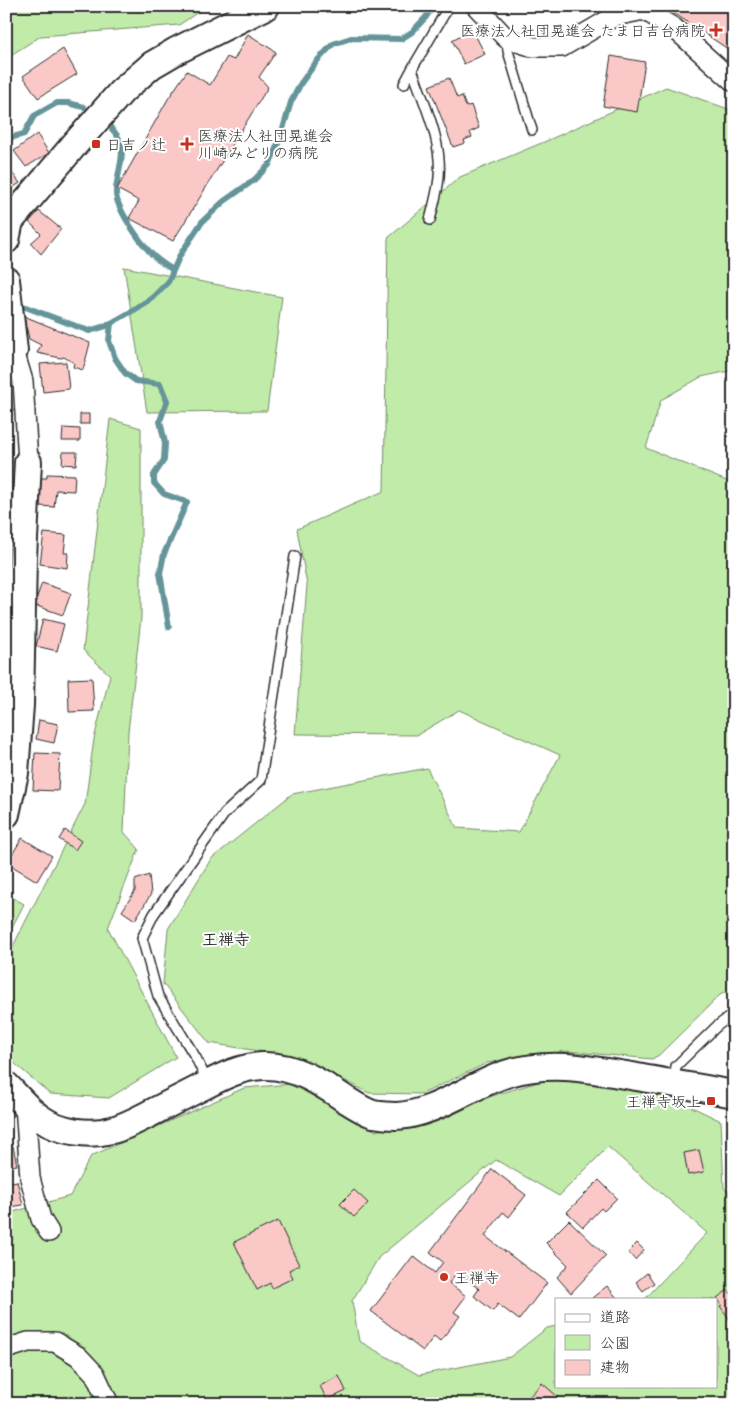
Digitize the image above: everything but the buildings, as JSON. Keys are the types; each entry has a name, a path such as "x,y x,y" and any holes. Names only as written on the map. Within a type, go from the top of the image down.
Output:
{"street":[{"path":"6,240 10,221 122,91 152,65 266,6"},
{"path":"476,6 506,38 533,47 562,46 615,16 644,10 674,28 734,82"},
{"path":"6,280 10,351 23,381 28,462 23,558 19,715 15,773 6,814"},
{"path":"6,1085 40,1118 55,1126 93,1133 112,1130 136,1120 228,1074 249,1067 272,1066 294,1070 317,1080 352,1104 372,1114 395,1116 416,1114 488,1080 510,1072 534,1067 586,1068 734,1094"},
{"path":"25,1104 30,1178 41,1219 49,1232"},
{"path":"6,1349 28,1342 55,1342 78,1356 95,1374 109,1404"}],"lane":[{"path":"404,84 449,6"},
{"path":"506,38 508,51 532,130"},
{"path":"412,69 436,137 440,164 439,184 430,220"},
{"path":"208,1084 196,1058 158,996 142,938 154,914 225,814 261,780 294,556"},
{"path":"674,1083 676,1066 717,1026 728,1018 734,1017"}],"green space":[{"path":"6,6 207,6 179,25 41,36 6,58"},
{"path":"666,87 734,111 734,370 701,377 661,400 646,448 734,484 734,995 723,992 659,1055 652,1059 566,1051 487,1063 422,1094 369,1093 301,1058 209,1043 163,984 168,929 211,859 292,794 427,768 457,828 519,832 560,755 459,710 417,735 295,734 307,585 297,529 384,491 388,238 460,177 544,142"},
{"path":"124,267 282,297 267,411 147,412"},
{"path":"110,419 141,428 141,618 128,732 124,832 139,849 108,928 176,1057 109,1098 50,1094 6,1056 6,960 85,804 94,739 110,675 83,650"},
{"path":"6,894 24,904 6,939"},
{"path":"548,1079 661,1092 721,1121 724,1188 734,1196 734,1404 6,1404 6,1210 13,1212 70,1196 91,1156 244,1088 291,1084 376,1131","holes":["608,1147 707,1233 646,1298 718,1298 718,1388 555,1388 555,1326 547,1328 510,1357 419,1375 359,1341 352,1301 379,1257 496,1160 559,1196"]}],"waterway":[{"path":"23,306 89,331 106,326 148,302 168,282 180,255 202,222 223,202 254,180 269,165 280,139 291,102 301,83 317,61 333,44 351,38 401,39 412,32 433,6"},
{"path":"6,139 24,134 34,116 57,103 68,103 84,107"},
{"path":"108,125 116,134 121,144 122,151 116,187 120,208 134,232 151,254 173,270"},
{"path":"111,323 109,341 115,358 125,373 136,381 160,384 167,401 160,421 165,443 164,460 154,475 154,483 164,494 187,502 164,554 160,573 169,627"}],"place":[{"name":"医療法人社団晃進会 たま日吉台病院","path":"716,30"},
{"name":"日吉ノ辻","path":"96,144"},
{"name":"医療法人社団晃進会 川崎みどりの病院","path":"187,144"},
{"name":"王禅寺坂上","path":"711,1101"},
{"name":"王禅寺","path":"444,1277"}],"district":[{"name":"王禅寺","path":"226,938"}]}
